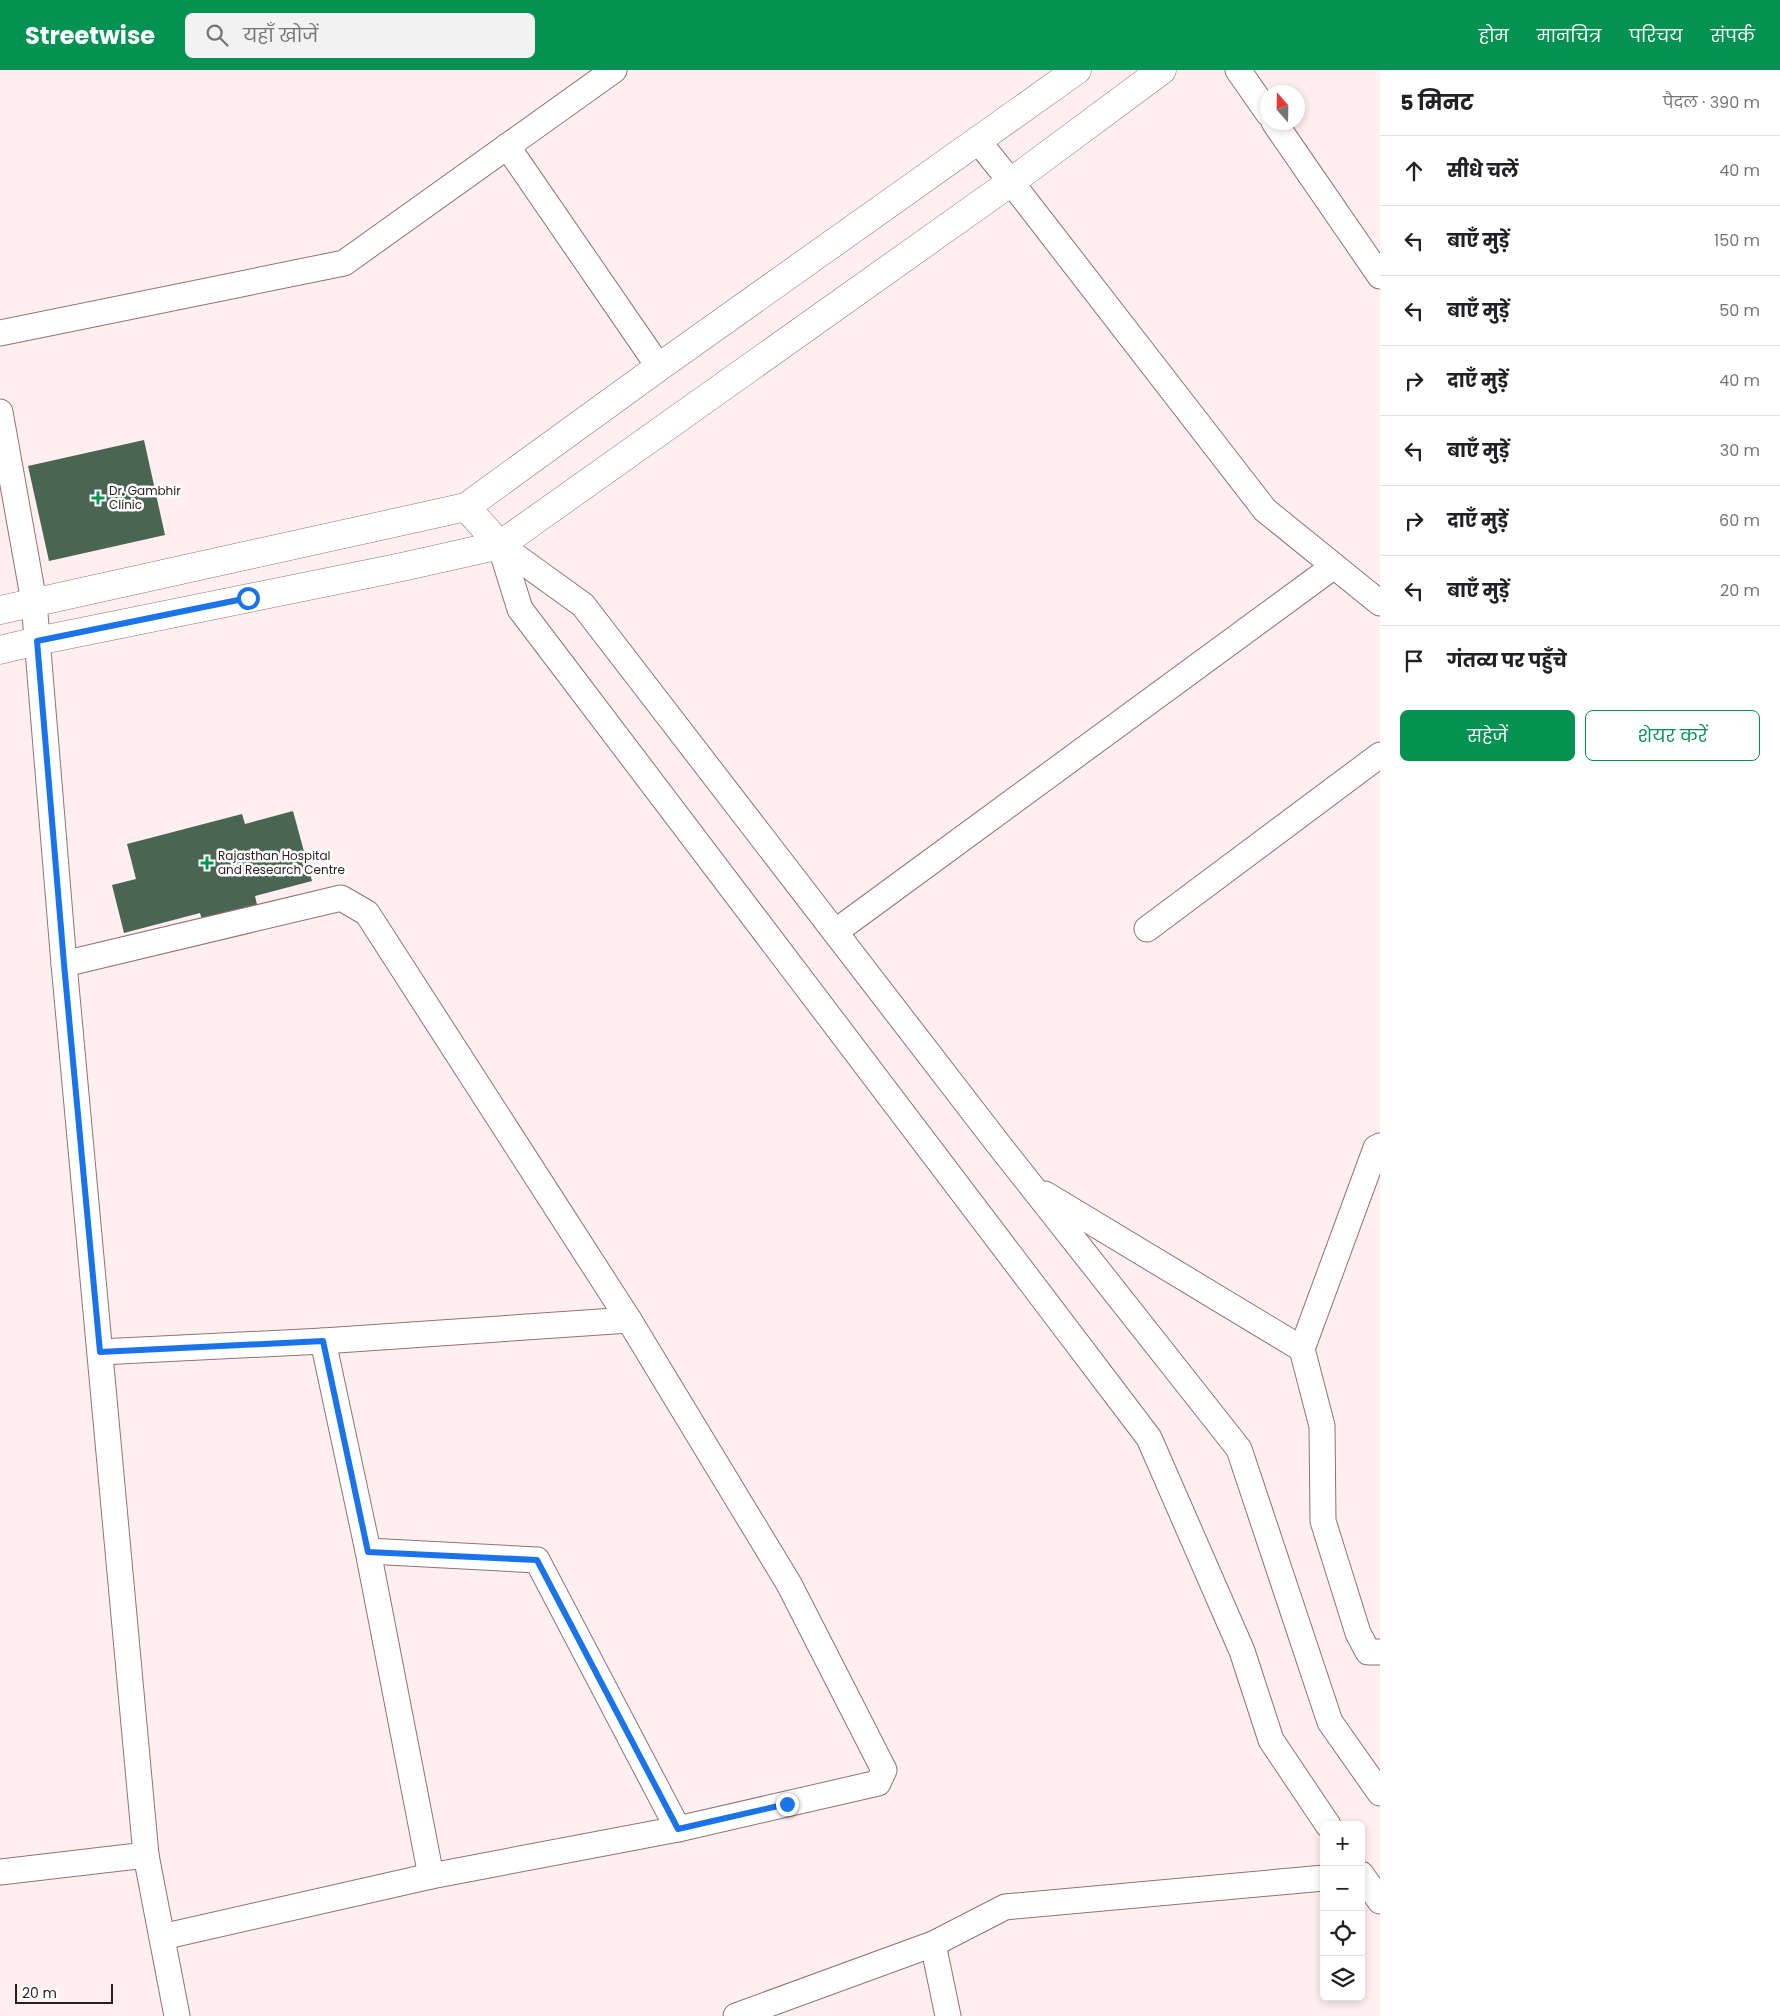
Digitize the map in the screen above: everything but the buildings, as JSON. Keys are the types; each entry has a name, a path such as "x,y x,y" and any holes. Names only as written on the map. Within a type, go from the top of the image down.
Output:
{"street":[{"path":"0,332 344,263 614,70"},
{"path":"0,610 466,507 1076,70"},
{"path":"0,650 500,545 1012,182 1162,70"},
{"path":"1238,70 1260,102"},
{"path":"1280,130 1380,276"},
{"path":"978,141 1012,182 1265,510 1380,604"},
{"path":"507,146 659,367"},
{"path":"0,412 34,602 64,964 146,1855 178,2016"},
{"path":"466,507 500,545 583,605 1032,1187 1239,1450 1330,1722 1380,1793"},
{"path":"500,545 520,609 1149,1438 1242,1651 1271,1740 1325,1821"},
{"path":"835,932 1334,566"},
{"path":"1147,929 1380,755"},
{"path":"64,964 341,898 367,913 629,1320 789,1584 884,1770 878,1783 678,1829 431,1876 162,1937"},
{"path":"1380,1146 1376,1148 1302,1349 1322,1426 1323,1521 1358,1633 1368,1652 1380,1652"},
{"path":"1032,1187 1302,1349"},
{"path":"100,1352 323,1341 629,1320"},
{"path":"323,1341 368,1552 431,1876"},
{"path":"368,1552 537,1560 678,1829"},
{"path":"0,1872 146,1855"},
{"path":"1365,1872 1380,1870"},
{"path":"736,2016 933,1944 1005,1907 1320,1878"},
{"path":"1365,1879 1380,1901"},
{"path":"933,1944 948,2016"}],"place":[{"name":"Dr. Gambhir Clinic","path":"98,498"},
{"name":"Rajasthan Hospital and Research Centre","path":"207,863"}],"route":[{"path":"248,598 37,641 64,964 100,1352 323,1341 368,1552 537,1560 678,1829 787,1804"}]}
